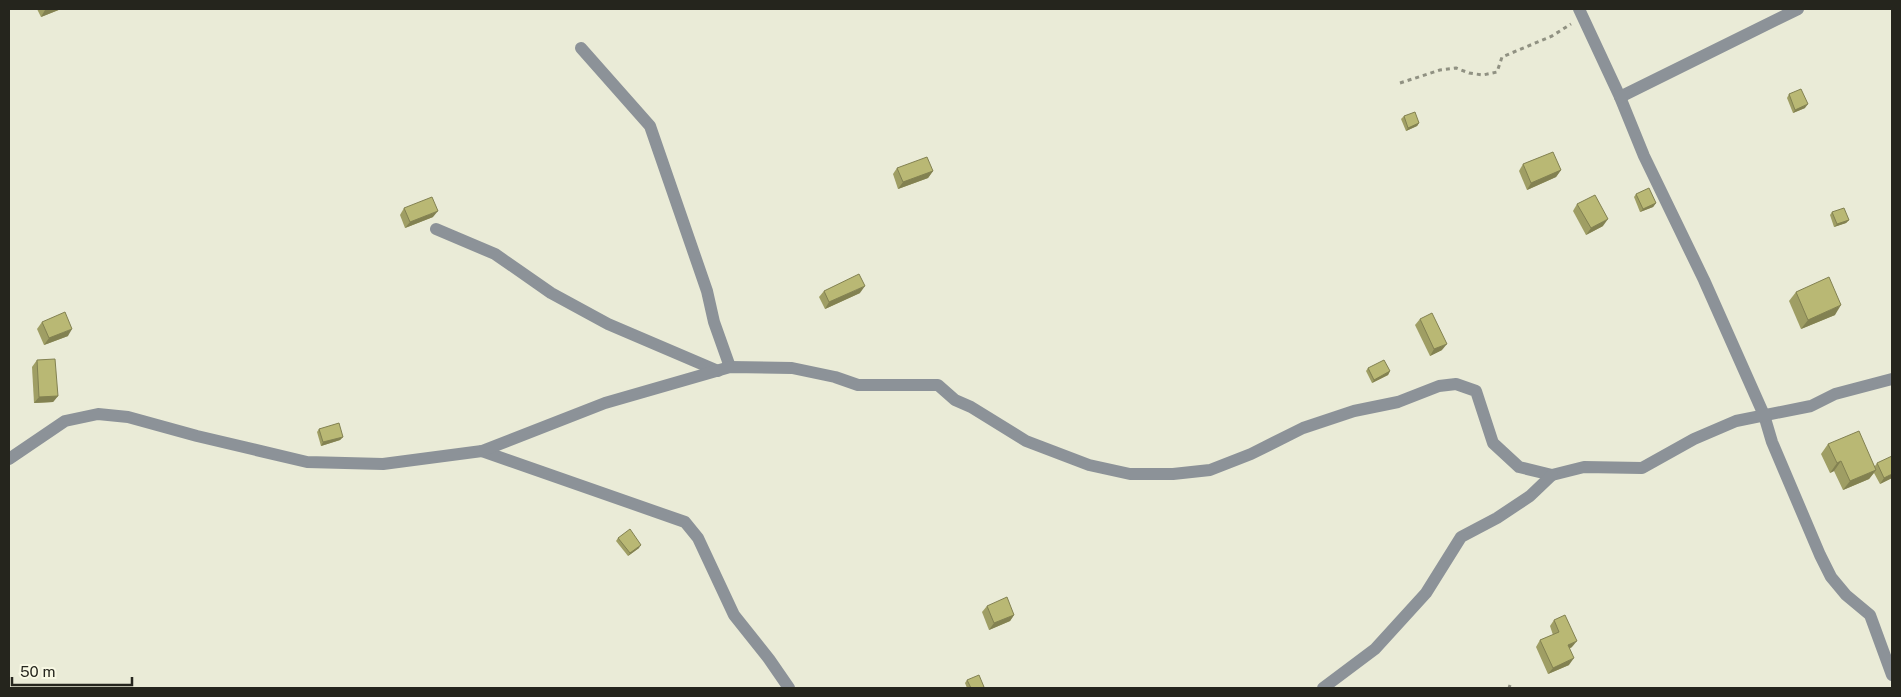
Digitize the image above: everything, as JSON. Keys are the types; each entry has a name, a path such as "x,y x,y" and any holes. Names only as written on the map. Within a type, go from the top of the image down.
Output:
{"street":[{"path":"1620,97 1798,9"},
{"path":"1581,13 1620,97 1644,156 1704,280 1764,416 1772,442 1820,554 1831,577 1841,589 1870,615 1892,675"},
{"path":"581,48 650,126 707,291 724,369"},
{"path":"436,230 495,254 551,293 608,324 724,369"},
{"path":"9,459 65,420 98,414 128,416 197,436 307,462 383,464 482,451 605,403 724,369 792,368 835,377 858,385 938,385 955,400 971,407 1026,441 1089,465 1130,474 1173,474 1210,470 1251,454 1303,428 1354,411 1398,402 1439,386 1456,384 1476,391 1493,443 1519,467 1552,475 1584,467 1642,468 1694,439 1736,421 1811,406 1835,394 1892,379"},
{"path":"1877,382 1892,388"},
{"path":"482,451 685,522 698,538 734,615 789,688"},
{"path":"1323,688 1375,649 1426,593 1461,537 1497,518 1530,496 1552,475"}],"path":[{"path":"1400,83 1440,70 1456,68 1468,73 1483,75 1497,72 1502,57 1552,36 1581,13"}],"building":[{"path":"1801,89 1808,104 1795,110 1789,94"},
{"path":"1415,112 1419,123 1408,128 1404,116"},
{"path":"1553,152 1561,170 1531,183 1523,164"},
{"path":"927,157 933,171 903,182 897,168"},
{"path":"1649,188 1656,203 1643,209 1636,194"},
{"path":"1595,195 1608,219 1591,228 1577,204"},
{"path":"432,197 438,211 410,222 404,208"},
{"path":"1844,208 1849,220 1837,224 1832,212"},
{"path":"859,274 865,286 829,302 824,291"},
{"path":"1829,277 1841,305 1808,320 1796,292"},
{"path":"65,312 72,329 49,338 42,322"},
{"path":"1432,313 1447,344 1434,349 1420,319"},
{"path":"55,359 58,396 39,397 37,360"},
{"path":"1384,360 1390,371 1374,380 1368,368"},
{"path":"339,423 343,437 323,442 319,429"},
{"path":"1859,431 1876,470 1850,481 1841,461 1837,463 1828,444"},
{"path":"1892,456 1892,474 1884,478 1877,463"},
{"path":"630,529 641,545 630,553 618,538"},
{"path":"1007,597 1014,615 994,623 987,606"},
{"path":"1565,615 1577,641 1568,645 1574,658 1553,668 1540,640 1559,632 1554,620"},
{"path":"979,675 984,687 971,688 967,680"}]}
